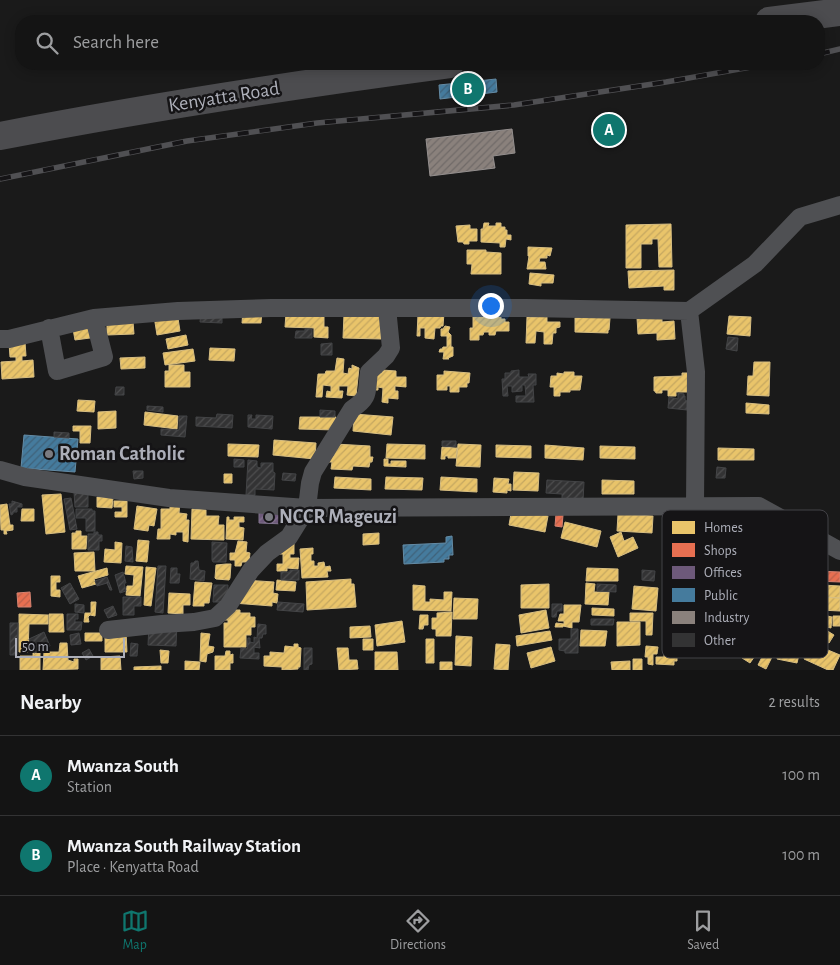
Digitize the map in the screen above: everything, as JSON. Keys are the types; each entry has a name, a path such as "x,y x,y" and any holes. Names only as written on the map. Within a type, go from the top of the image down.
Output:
{"highway":[{"path":"816,15 840,12"},
{"name":"Kenyatta Road","path":"0,136 206,99 408,70"}],"street":[{"path":"0,339 9,339 94,318 187,311 271,308 527,308 689,311 755,264 800,216 840,206"},
{"path":"108,630 215,618 228,606 251,570 267,553 289,536 307,508 310,482 314,472 352,409 362,402 368,393 369,372 386,356 391,348 387,308"},
{"path":"689,311 696,372 695,505"},
{"path":"49,328 57,371 104,357 94,318"},
{"path":"0,470 25,477 169,498 307,508 695,505 759,506 766,510"},
{"path":"828,544 840,551"}],"building: Homes":[{"path":"484,223 489,223 488,226 496,226 496,223 501,223 501,227 505,227 505,230 507,230 507,235 511,235 511,240 506,239 505,247 500,247 500,243 481,242 481,229 483,229"},
{"path":"671,224 672,267 659,267 658,239 652,239 652,244 641,244 641,268 626,268 626,225"},
{"path":"470,225 470,229 477,229 477,241 469,241 469,244 458,242 456,226"},
{"path":"528,247 552,248 550,256 547,255 547,258 540,258 539,262 545,262 546,269 527,269"},
{"path":"467,250 486,250 486,252 501,253 501,274 471,274 472,264 467,264"},
{"path":"674,270 674,290 664,290 664,286 629,288 628,271"},
{"path":"530,273 554,275 553,283 541,283 541,286 529,284"},
{"path":"243,310 262,310 261,323 242,323"},
{"path":"177,312 180,331 157,335 154,316"},
{"path":"286,313 324,314 324,327 328,327 328,338 314,337 314,328 285,327"},
{"path":"444,313 443,326 435,328 434,339 425,338 425,328 420,328 420,336 417,336 418,314"},
{"path":"344,314 381,315 381,339 343,338"},
{"path":"473,315 501,316 501,319 505,319 505,322 509,322 509,331 496,331 495,335 489,335 489,332 484,332 483,335 479,335 479,340 470,340 470,328 473,328"},
{"path":"538,315 547,316 547,322 560,322 560,327 556,328 556,333 553,333 552,344 544,344 544,332 536,331 535,343 526,343 527,317 538,317"},
{"path":"662,316 662,322 674,321 675,339 657,340 657,333 638,334 637,318"},
{"path":"729,316 751,317 750,336 727,334"},
{"path":"575,318 610,318 608,333 575,332"},
{"path":"107,322 133,322 134,334 107,335"},
{"path":"445,326 450,327 448,332 451,335 451,347 453,347 453,356 449,359 443,359 444,352 439,352 443,347 447,347 447,336 441,336 441,329"},
{"path":"88,327 90,338 75,340 73,329"},
{"path":"186,335 188,345 168,349 166,339"},
{"path":"25,342 26,356 22,356 22,361 33,360 34,377 2,379 1,362 16,361 16,357 10,357 9,343"},
{"path":"210,348 235,349 234,361 209,360"},
{"path":"193,349 195,361 165,365 163,353"},
{"path":"145,357 145,368 121,369 120,358"},
{"path":"337,358 344,359 343,373 348,374 349,368 352,369 352,365 359,368 356,396 347,395 348,386 339,386 339,391 343,391 342,398 326,397 327,391 331,392 331,386 323,385 322,397 316,397 318,374 325,374 326,371 335,371"},
{"path":"754,362 770,362 769,396 747,395 748,376 753,376"},
{"path":"169,365 184,365 184,372 190,372 190,387 165,387 165,371 169,371"},
{"path":"382,370 396,371 396,377 406,377 406,387 395,386 395,391 398,391 398,399 388,398 388,403 382,402 383,388 378,387 378,390 372,390 375,373 382,373"},
{"path":"444,371 470,373 467,387 459,387 459,392 450,392 450,386 447,386 447,390 437,390 437,375 444,375"},
{"path":"564,372 574,372 574,376 582,376 580,390 560,392 560,396 554,396 554,387 550,387 551,376 557,376 557,373 564,374"},
{"path":"682,373 690,373 690,392 676,392 676,396 668,396 668,390 662,390 662,393 654,391 654,377 682,376"},
{"path":"78,400 95,401 94,412 77,411"},
{"path":"746,403 769,405 769,414 746,413"},
{"path":"116,411 116,428 98,429 98,412"},
{"path":"145,412 178,416 177,429 144,425"},
{"path":"354,414 393,417 391,435 353,431"},
{"path":"300,417 336,417 335,430 299,429"},
{"path":"73,426 91,426 90,443 80,443 80,431 73,431"},
{"path":"274,440 316,443 315,459 273,455"},
{"path":"228,444 259,445 258,457 228,456"},
{"path":"335,444 370,446 370,457 373,457 372,462 370,462 369,467 353,466 352,470 331,469 332,462 326,462 326,456 334,456"},
{"path":"387,444 425,445 425,459 386,458"},
{"path":"458,444 481,445 480,467 456,466"},
{"path":"496,445 531,446 531,458 496,457"},
{"path":"545,445 584,448 583,460 545,458"},
{"path":"600,446 635,447 635,459 600,458"},
{"path":"442,447 457,448 456,458 445,456 445,459 441,459"},
{"path":"718,448 754,449 754,460 718,460"},
{"path":"384,459 388,459 388,464 391,464 391,461 406,461 406,467 384,466"},
{"path":"514,472 539,473 538,491 513,490"},
{"path":"224,474 232,474 232,483 224,483"},
{"path":"335,477 371,479 371,490 334,488"},
{"path":"386,477 423,478 422,490 385,489"},
{"path":"441,477 477,479 477,492 440,490"},
{"path":"494,478 509,479 508,484 511,484 511,491 507,490 507,493 493,492"},
{"path":"602,480 634,481 634,494 602,494"},
{"path":"61,494 65,532 46,534 42,495"},
{"path":"97,497 113,498 112,508 97,507"},
{"path":"114,501 127,501 127,517 115,517 115,512 122,512 122,507 114,507"},
{"path":"170,501 180,502 179,513 187,514 186,520 189,520 188,542 183,541 183,532 176,532 176,535 170,534 170,539 157,539 158,529 161,529 161,509 170,509"},
{"path":"7,504 10,525 13,525 13,530 6,531 7,534 4,534 4,530 1,530 0,505"},
{"path":"137,506 157,509 154,526 149,525 148,531 134,529"},
{"path":"512,508 548,516 545,532 509,525"},
{"path":"22,509 34,509 34,521 21,521"},
{"path":"192,509 206,510 206,516 219,516 218,525 224,525 224,540 191,539"},
{"path":"618,514 653,516 652,533 617,531"},
{"path":"227,517 229,517 229,520 234,520 234,517 244,517 244,522 239,522 239,527 244,528 243,540 226,539"},
{"path":"565,522 601,531 597,547 561,538"},
{"path":"76,531 81,531 81,536 87,536 86,549 72,549 72,533 76,533"},
{"path":"621,532 624,541 633,537 638,548 618,557 610,537"},
{"path":"379,533 379,544 363,545 363,534"},
{"path":"138,540 149,541 147,562 136,561"},
{"path":"238,541 247,542 246,552 250,553 249,562 242,562 241,566 235,566 235,560 230,560 230,553 235,553"},
{"path":"294,541 294,554 290,554 290,558 299,558 298,569 287,568 287,571 277,571 277,564 283,564 283,554 279,554"},
{"path":"115,542 122,543 121,563 104,562 105,549 115,550"},
{"path":"313,548 311,561 314,561 314,566 324,562 325,567 330,566 331,571 327,571 328,577 302,578 300,549"},
{"path":"94,552 95,571 75,571 74,553"},
{"path":"231,564 229,580 215,578 216,565"},
{"path":"126,566 143,567 140,596 126,595 127,586 133,586 134,575 125,574"},
{"path":"146,567 156,568 151,606 144,605"},
{"path":"107,568 108,575 94,579 96,584 82,588 78,576"},
{"path":"587,568 618,569 618,581 586,581"},
{"path":"51,576 60,576 60,582 56,582 56,590 60,590 60,597 51,596"},
{"path":"351,579 351,584 354,584 356,607 307,610 306,582"},
{"path":"244,580 274,582 273,593 278,594 277,603 272,602 272,606 233,603"},
{"path":"277,580 296,582 295,591 276,590"},
{"path":"195,582 212,583 209,603 204,603 204,606 193,606"},
{"path":"586,583 595,584 594,592 609,592 608,605 585,604"},
{"path":"549,584 549,608 521,608 521,585"},
{"path":"413,585 425,586 425,602 430,602 430,599 444,600 444,592 452,592 451,611 413,610"},
{"path":"828,585 840,586 840,598 828,597"},
{"path":"634,586 658,588 656,611 632,609"},
{"path":"169,593 190,594 190,605 183,605 183,614 168,613"},
{"path":"828,597 840,598 840,611 828,610"},
{"path":"454,598 478,599 477,619 453,619"},
{"path":"91,602 96,602 95,616 90,615 88,617 89,622 84,622 85,613 91,613"},
{"path":"564,605 581,605 579,622 572,622 572,628 555,627 556,623 564,624 564,621 558,621 560,614 564,614"},
{"path":"592,608 614,609 614,616 592,615"},
{"path":"225,610 240,610 240,613 250,613 250,617 255,617 255,627 251,627 251,635 246,635 246,647 224,647 224,623 228,623 228,620 225,620"},
{"path":"546,610 549,628 521,633 519,615"},
{"path":"452,612 451,636 436,636 436,629 432,629 432,618 437,618 437,613"},
{"path":"630,613 653,613 652,635 646,635 646,621 630,621"},
{"path":"19,614 48,615 48,624 29,624 28,652 19,652"},
{"path":"49,614 63,614 64,632 49,632"},
{"path":"420,615 428,615 428,625 424,625 423,629 419,629"},
{"path":"828,616 832,617 831,628 828,627"},
{"path":"833,616 840,616 840,626 833,626"},
{"path":"402,621 405,642 377,646 375,625"},
{"path":"617,622 640,622 640,645 617,646"},
{"path":"370,626 371,637 350,638 350,627"},
{"path":"581,630 607,631 605,646 580,646"},
{"path":"550,631 552,640 517,646 516,636"},
{"path":"828,631 834,635 828,642"},
{"path":"105,632 126,632 127,652 105,652"},
{"path":"85,633 102,633 102,641 85,641"},
{"path":"201,633 210,634 208,646 214,647 213,652 207,654 206,662 200,661"},
{"path":"456,636 472,637 471,666 455,665"},
{"path":"363,639 373,639 373,650 363,650"},
{"path":"426,639 434,639 434,663 426,663"},
{"path":"60,643 67,643 68,660 74,662 74,659 78,659 78,669 43,670 44,652 59,652"},
{"path":"294,644 298,644 298,647 301,648 300,667 298,669 282,670 282,667 264,666 264,656 270,656 270,652 284,653 285,646 294,647"},
{"path":"496,644 510,645 508,670 494,669"},
{"path":"646,646 658,647 657,654 653,654 653,665 648,664 648,657 645,657"},
{"path":"551,647 555,661 531,668 527,653"},
{"path":"337,648 348,648 349,660 357,660 358,669 339,670"},
{"path":"160,650 169,651 168,663 161,663"},
{"path":"828,650 840,655 833,670 828,670 804,659 828,658"},
{"path":"226,651 230,651 230,655 233,654 233,663 230,663 230,670 215,670 215,656 225,656"},
{"path":"375,652 397,652 398,670 375,670"},
{"path":"33,653 40,653 40,670 20,670 20,656 33,656"},
{"path":"120,656 121,670 101,670 101,657"},
{"path":"656,657 677,658 677,661 674,661 674,665 656,664"},
{"path":"742,658 754,658 750,663"},
{"path":"762,658 772,658 766,669 758,665"},
{"path":"777,658 798,658 797,663"},
{"path":"633,659 642,659 642,670 633,670"},
{"path":"185,661 200,662 199,670 185,670"},
{"path":"630,661 630,670 612,670 611,662"},
{"path":"440,662 452,662 452,670 440,670"},
{"path":"161,666 161,670 134,670 134,667"}],"building: Shops":[{"path":"556,514 563,515 562,527 555,526"},
{"path":"828,572 840,572 840,582 828,582"},
{"path":"30,592 31,607 18,607 17,593"}],"building: Offices":[{"path":"259,513 286,514 285,524 259,523"}],"building: Public":[{"path":"496,79 497,92 440,99 439,85"},
{"path":"24,435 78,439 75,472 21,468"},
{"path":"452,536 453,555 449,555 449,559 444,559 444,562 404,564 403,545 446,543 446,537"}],"building: Industry":[{"path":"512,129 515,153 493,156 495,168 430,176 426,139"}],"building: Other":[{"path":"201,311 222,312 222,323 200,322"},
{"path":"305,329 312,329 312,338 295,338 296,331 305,331"},
{"path":"728,337 738,338 737,351 726,349"},
{"path":"332,343 332,355 321,355 321,344"},
{"path":"519,370 519,377 529,377 528,374 536,374 536,385 533,385 534,402 516,402 516,396 526,396 525,385 522,385 522,391 512,392 512,386 507,386 508,396 503,396 502,379 505,379 505,373"},
{"path":"116,387 124,387 124,395 115,395"},
{"path":"678,393 684,394 687,401 687,410 668,408 669,397 678,399"},
{"path":"147,406 163,407 163,412 147,410"},
{"path":"320,410 335,411 335,417 320,417"},
{"path":"217,414 233,415 232,428 196,426 196,417 216,418"},
{"path":"248,415 252,415 251,419 256,419 256,415 273,416 272,429 248,427"},
{"path":"179,416 187,416 185,437 161,435 161,429 179,430"},
{"path":"54,432 69,433 69,438 54,437"},
{"path":"442,441 456,441 456,447 442,446"},
{"path":"234,459 244,460 244,467 234,467"},
{"path":"248,460 257,461 257,467 261,468 261,463 273,463 273,472 275,473 274,490 255,489 255,495 246,495"},
{"path":"717,467 726,468 725,478 716,478"},
{"path":"133,471 143,471 143,478 134,479"},
{"path":"283,473 296,474 295,481 282,480"},
{"path":"547,480 584,482 583,501 562,500 562,494 546,493"},
{"path":"74,492 88,492 88,507 75,507"},
{"path":"71,498 77,529 70,530 64,499"},
{"path":"12,501 22,504 22,507 17,507 17,512 13,512 11,515 9,504 12,504"},
{"path":"76,509 92,509 92,511 95,511 95,531 86,531 86,518 76,518"},
{"path":"94,532 102,535 102,541 99,541 99,550 88,550 88,534 94,534"},
{"path":"212,542 227,543 226,562 213,562"},
{"path":"126,546 132,547 133,562 125,561"},
{"path":"198,561 199,570 205,571 204,581 190,579 191,563"},
{"path":"158,566 166,566 163,613 155,612"},
{"path":"171,568 177,568 177,574 180,574 179,583 170,583"},
{"path":"290,570 299,570 299,580 281,580 281,572 290,572"},
{"path":"642,570 655,571 654,581 642,580"},
{"path":"123,572 126,591 120,593 115,575"},
{"path":"107,577 112,590 110,590 107,583 97,586 95,581"},
{"path":"70,583 79,599 70,604 61,588"},
{"path":"597,584 616,585 616,592 597,591"},
{"path":"214,585 228,585 227,602 213,602"},
{"path":"123,597 141,597 141,606 134,606 134,615 123,615"},
{"path":"278,602 304,604 303,612 277,610"},
{"path":"75,604 84,605 84,613 75,612"},
{"path":"552,604 562,604 562,611 557,611 556,617 552,617"},
{"path":"113,606 117,615 108,618 104,610"},
{"path":"67,614 78,614 78,619 75,619 75,622 82,622 81,630 67,630"},
{"path":"591,619 614,619 613,625 591,625"},
{"path":"10,623 18,623 17,655 10,655"},
{"path":"177,623 176,646 148,645 149,625"},
{"path":"258,624 266,625 266,634 259,638 260,648 254,647 254,653 259,653 259,659 240,658 241,648 247,649 248,638 250,638 250,642 254,643 254,637 257,638"},
{"path":"571,629 578,629 578,653 565,653 565,651 559,650 559,639 571,639"},
{"path":"44,632 50,646 34,653 29,639"},
{"path":"79,633 81,644 71,645 70,635"},
{"path":"131,643 138,644 137,656 130,656"},
{"path":"304,648 312,648 312,664 309,665 308,670 304,670"},
{"path":"89,649 93,656 86,660 82,653"}],"railway":[{"path":"825,53 840,49"},
{"path":"0,179 187,141 317,123 514,105 734,70"}],"place":[{"name":"Mwanza South Railway Station","path":"468,89"},
{"name":"Mwanza South","path":"609,130"},
{"name":"Roman Catholic","path":"49,454"},
{"name":"NCCR Mageuzi","path":"269,517"}]}
